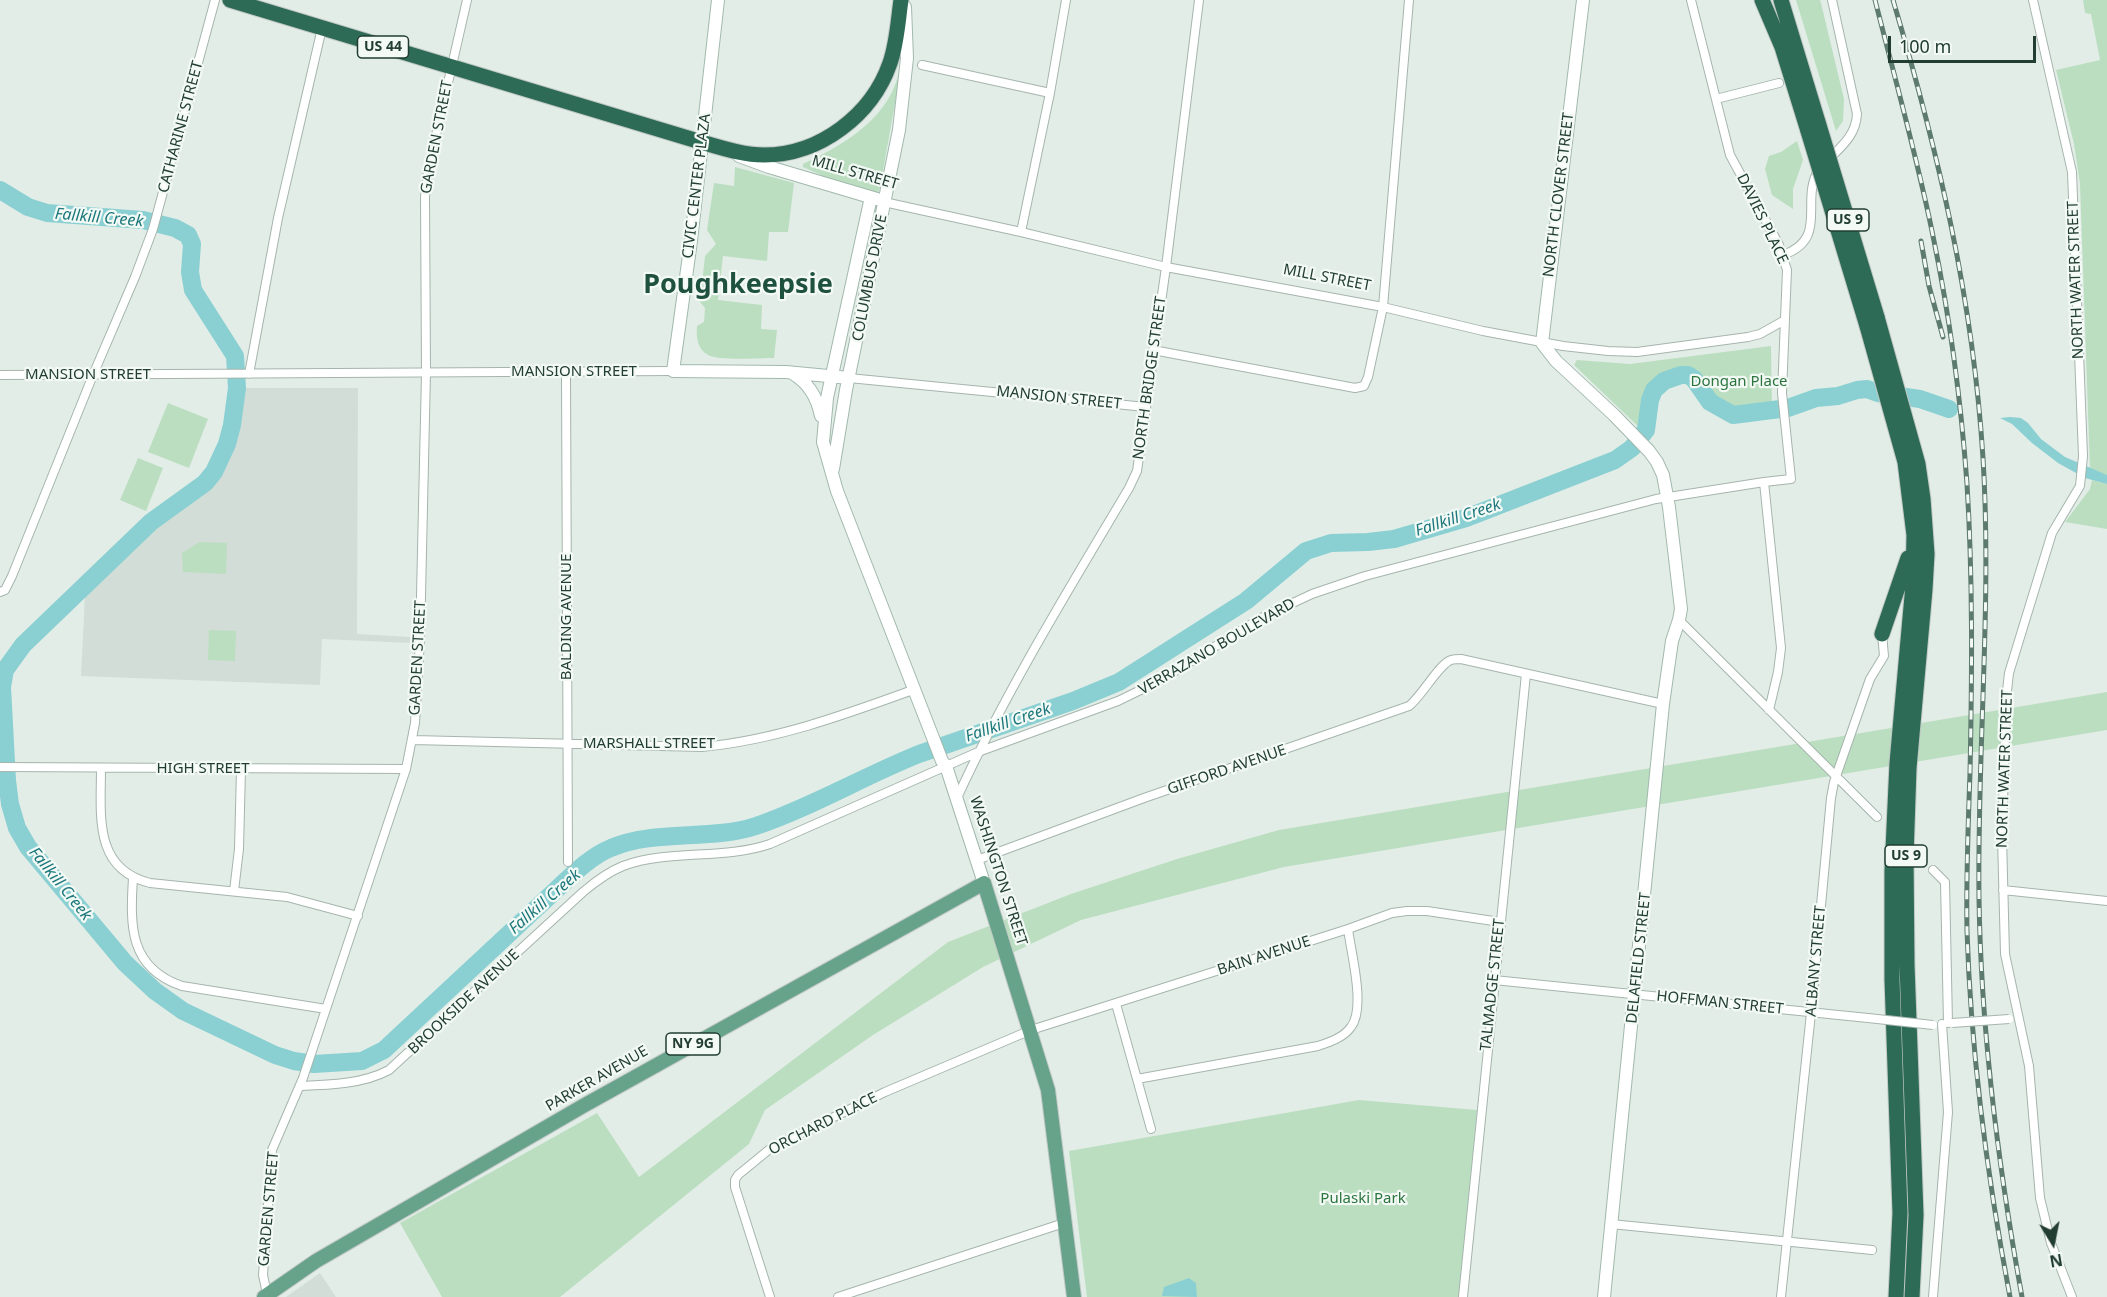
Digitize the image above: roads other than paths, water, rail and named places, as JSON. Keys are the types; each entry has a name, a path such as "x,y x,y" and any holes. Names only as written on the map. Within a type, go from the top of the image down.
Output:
{"highway":[{"name":"MILL STREET","path":"230,0 720,148"},
{"name":"US 44","path":"720,148 757,155 784,153 801,149 826,138 849,122 873,96 887,72 895,46 903,0"},
{"name":"US 9","path":"1762,0 1813,127"},
{"name":"US 9","path":"1781,0 1813,127 1921,482 1927,554 1910,759 1906,839 1906,946 1916,1215 1912,1297"},
{"name":"US 9","path":"1896,1297 1900,1213 1892,979 1892,871 1897,772 1913,585 1913,519 1900,416"},
{"path":"1882,634 1907,564 1913,519"}],"main road":[{"name":"WASHINGTON STREET","path":"984,883 1048,1090 1074,1297"},
{"name":"PARKER AVENUE","path":"266,1296 315,1261 586,1105 984,883"}],"street":[{"name":"CATHARINE STREET","path":"3,590 153,229 215,0"},
{"name":"GARDEN STREET","path":"266,1296 263,1275 271,1158 275,1142 306,1070 406,769 413,740 420,640 426,373 425,197 428,170 466,0"},
{"name":"CIVIC CENTER PLAZA","path":"673,372 691,241 718,0"},
{"name":"COLUMBUS DRIVE","path":"849,378 896,147 907,47 903,0"},
{"path":"1022,232 1066,0"},
{"name":"NORTH BRIDGE STREET","path":"957,798 1001,710 1137,471 1166,267 1199,0"},
{"path":"1153,350 1355,388 1364,387 1383,307 1409,0"},
{"name":"NORTH CLOVER STREET","path":"1542,343 1583,0"},
{"name":"DAVIES PLACE","path":"1691,0 1730,155 1783,255 1788,275 1782,402 1791,479 1764,482"},
{"path":"1783,255 1794,251 1808,237 1811,229 1811,191 1815,176 1821,166 1848,141 1857,122 1855,100 1832,0"},
{"name":"NORTH WATER STREET","path":"2033,0 2072,172 2083,456 2081,481 2052,532 2009,673 2006,700 2002,890 2005,954 2028,1066 2040,1198 2046,1227 2072,1297"},
{"path":"246,374 278,218 322,28"},
{"path":"922,65 1050,93"},
{"path":"1716,99 1779,83"},
{"name":"MILL STREET","path":"720,148 759,164 884,202 1166,267 1383,307 1542,343"},
{"name":"COLUMBUS DRIVE","path":"832,375 871,197"},
{"path":"1542,343 1608,351 1652,351 1748,337 1760,334 1785,320"},
{"path":"1542,343 1574,380 1649,451 1663,475 1667,497 1764,482 1781,648 1769,710"},
{"name":"BALDING AVENUE","path":"566,372 568,862"},
{"path":"791,372 804,381 814,394 819,408 823,436"},
{"name":"MANSION STREET","path":"0,375 791,372 1146,407"},
{"name":"WASHINGTON STREET","path":"832,375 825,408 823,436 825,449 845,513 957,798 984,883"},
{"name":"WASHINGTON STREET","path":"832,470 849,378"},
{"name":"DELAFIELD STREET","path":"1604,1297 1664,704 1672,641 1681,609 1667,497"},
{"name":"VERRAZANO BOULEVARD","path":"944,764 1118,701 1159,681 1263,617 1312,594 1365,576 1667,497"},
{"path":"1679,620 1877,817"},
{"name":"ALBANY STREET","path":"1781,1297 1831,798 1870,679 1884,656 1882,634"},
{"name":"GIFFORD AVENUE","path":"977,860 1144,798 1400,710 1416,700 1444,664 1451,660 1461,659 1526,674"},
{"path":"1526,674 1664,704"},
{"name":"TALMADGE STREET","path":"1463,1297 1526,674"},
{"name":"MARSHALL STREET","path":"413,740 702,747 794,730 839,717 913,690"},
{"name":"BROOKSIDE AVENUE","path":"300,1086 348,1082 380,1075 389,1070 584,892 608,873 623,866 647,860 758,849 944,764"},
{"name":"HIGH STREET","path":"0,767 406,769"},
{"path":"101,768 100,826 107,849 119,867 133,878 150,882 287,897 358,916"},
{"path":"234,891 239,849 242,769"},
{"path":"1933,870 1945,882 1944,1024 1948,1112 1933,1297"},
{"path":"133,878 134,936 143,960 154,973 182,986 326,1009"},
{"path":"2002,890 2107,901"},
{"name":"BAIN AVENUE","path":"1031,1030 1392,913 1427,911 1500,922"},
{"path":"1137,1079 1318,1046 1336,1040 1351,1028 1358,1008 1348,929"},
{"name":"HOFFMAN STREET","path":"1494,980 1811,1013 1944,1024 2019,1019"},
{"path":"1116,1004 1151,1129"},
{"name":"ORCHARD PLACE","path":"770,1297 735,1187 738,1175 771,1148 789,1138 885,1092 1031,1030"},
{"path":"837,1297 1064,1223"},
{"path":"1611,1224 1872,1250"}],"water":[{"path":"2000,418 2021,418 2028,423 2041,439 2065,457 2107,475 2107,484 2085,478 2058,463 2012,424"},
{"path":"1189,1278 1196,1283 1197,1297 1162,1296 1164,1287"}],"waterway":[{"name":"Fallkill Creek","path":"0,190 28,207 47,213 143,220 175,228 188,235 192,244 190,272 193,290 235,356 237,388 227,444 214,472 205,483 151,522 23,645 5,670 2,687 7,780 10,804 17,828 28,847 125,963 155,991 183,1011 275,1055 314,1064 362,1061 384,1050 569,877 604,851 628,842 645,839 720,833 756,826 797,810 919,754 1073,701 1119,682 1246,601 1306,551 1331,543 1394,539 1466,518 1615,460 1632,448 1646,430 1650,400 1654,390 1664,381 1688,375 1694,379 1710,402 1733,415 1788,408 1816,398 1838,396 1867,389 1878,393 1920,399 1949,409"}],"railway":[{"path":"1875,0 1913,147 1933,236 1950,329 1962,422 1969,520 1971,592 1967,892 1969,977 1981,1115 2010,1297"},
{"path":"1893,0 1939,169 1962,283 1978,399 1983,458 1986,568 1979,843 1980,948 1992,1099 2005,1198 2022,1297"},
{"path":"1921,241 1929,286 1943,337"}],"district":[{"name":"Poughkeepsie","path":"738,285"}],"park label":[{"name":"Dongan Place","path":"1739,382"},
{"name":"Pulaski Park","path":"1363,1199"}]}
